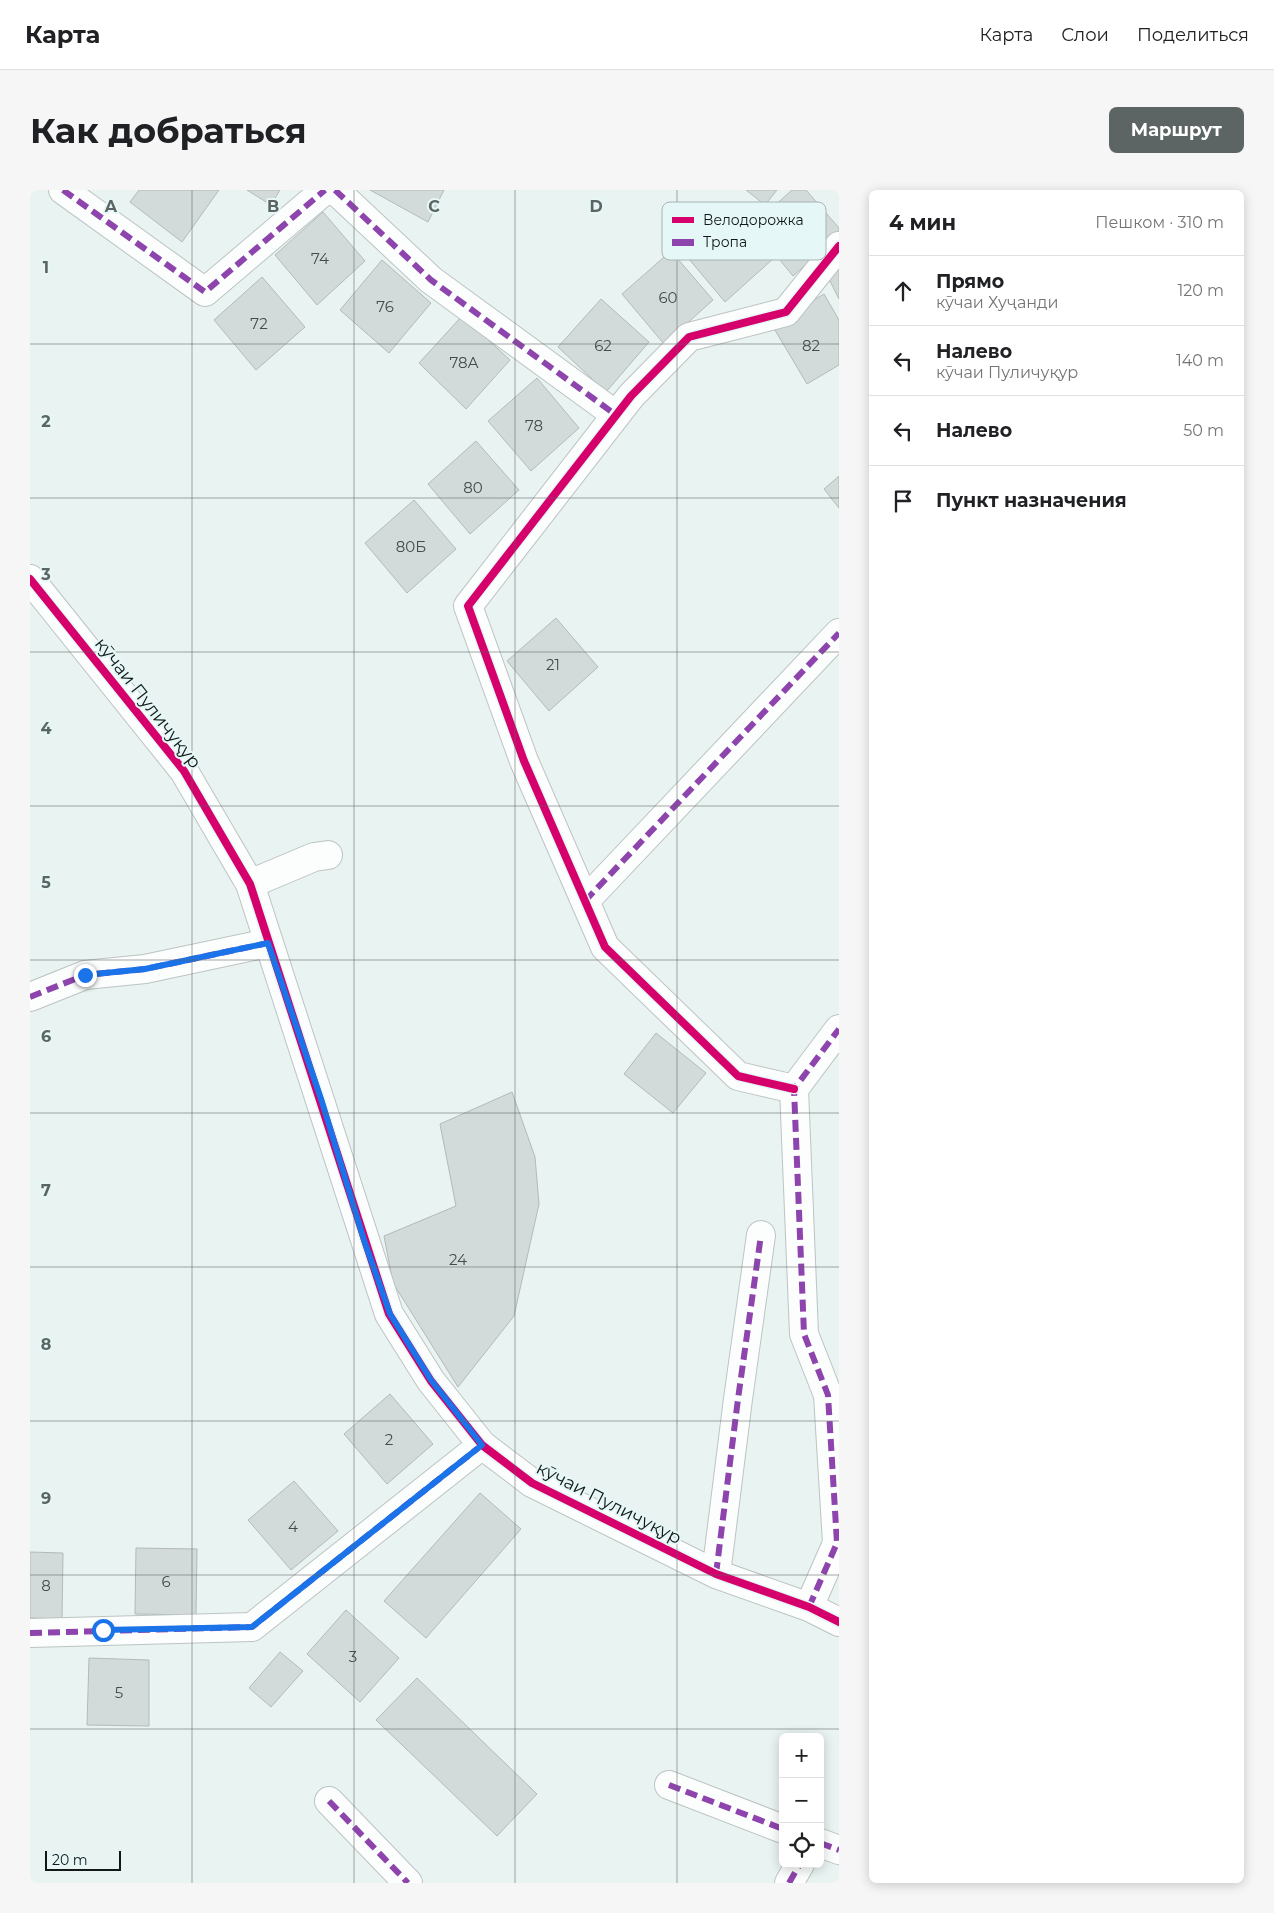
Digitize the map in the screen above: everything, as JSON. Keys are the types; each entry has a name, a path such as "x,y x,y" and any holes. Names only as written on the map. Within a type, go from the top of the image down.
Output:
{"street":[{"path":"63,190 205,292 325,190"},
{"path":"335,190 431,280 616,415"},
{"path":"794,1089 738,1076 605,947 524,761 468,606 631,396 689,338 786,312 839,246"},
{"name":"кӯчаи Пуличуқур","path":"30,579 184,771 250,884 322,1102 364,1240 390,1314 431,1380 482,1445 532,1483 716,1574 809,1607 839,1622"},
{"path":"585,901 839,633"},
{"path":"250,884 314,857 328,855"},
{"path":"30,997 85,975 145,969 268,943"},
{"path":"809,1607 837,1543 828,1395 804,1334 794,1089 839,1029"},
{"path":"716,1574 761,1235"},
{"path":"30,1633 252,1627 482,1445"},
{"path":"669,1786 779,1827"},
{"path":"329,1801 408,1883"},
{"path":"824,1844 839,1850"},
{"path":"789,1883 798,1868"}],"building":[{"path":"139,190 219,190 182,242 130,202"},
{"path":"247,190 280,190 271,205"},
{"path":"370,190 444,190 428,222"},
{"path":"746,190 777,190 767,202 761,202"},
{"path":"792,190 806,190 816,202 779,202"},
{"path":"323,212 365,261 317,305 275,255"},
{"path":"826,213 839,228 839,235 826,247"},
{"path":"662,259 679,260 713,300 664,344 622,294"},
{"path":"382,260 431,303 389,353 340,310"},
{"path":"690,260 772,260 725,302"},
{"path":"780,260 811,260 793,276"},
{"path":"839,265 839,299 826,273"},
{"path":"262,277 305,327 256,370 214,320"},
{"path":"824,294 839,320 839,365 807,384 772,325"},
{"path":"601,299 649,342 606,392 558,347"},
{"path":"462,316 510,360 466,409 419,363"},
{"path":"537,378 579,428 531,471 488,421"},
{"path":"476,441 519,490 470,534 428,484"},
{"path":"839,476 839,508 824,489"},
{"path":"414,500 456,549 407,593 365,543"},
{"path":"556,618 598,667 549,711 507,661"},
{"path":"656,1033 706,1073 673,1113 624,1074"},
{"path":"512,1092 535,1157 539,1204 514,1316 458,1387 393,1283 384,1236 456,1206 440,1124"},
{"path":"390,1394 433,1444 387,1484 344,1434"},
{"path":"294,1481 338,1531 291,1570 248,1520"},
{"path":"480,1493 521,1529 426,1638 384,1601"},
{"path":"136,1548 197,1549 196,1615 135,1614"},
{"path":"30,1552 63,1553 62,1619 30,1618"},
{"path":"346,1610 399,1658 360,1702 307,1654"},
{"path":"280,1652 303,1671 271,1707 249,1688"},
{"path":"89,1658 149,1660 149,1726 87,1725"},
{"path":"417,1678 537,1794 497,1836 376,1720"}],"marked path":[{"path":"63,190 205,292 325,190"},
{"path":"335,190 431,280 616,415"},
{"path":"585,901 839,633"},
{"path":"30,997 85,975 145,969 268,943"},
{"path":"809,1607 837,1543 828,1395 804,1334 794,1089 839,1029"},
{"path":"716,1574 761,1235"},
{"path":"30,1633 252,1627 482,1445"},
{"path":"669,1785 779,1827"},
{"path":"329,1801 408,1883"},
{"path":"824,1844 839,1850"},
{"path":"789,1883 798,1868"}],"cycle path":[{"path":"794,1089 738,1076 605,947 524,761 468,606 631,396 689,337 786,312 839,246"},
{"path":"30,579 184,771 250,884 389,1314 431,1381 482,1445 532,1483 716,1574 809,1607 839,1622"}],"route":[{"path":"85,975 145,969 268,943 322,1102 364,1240 390,1314 431,1380 482,1445 252,1627 103,1630"}]}
